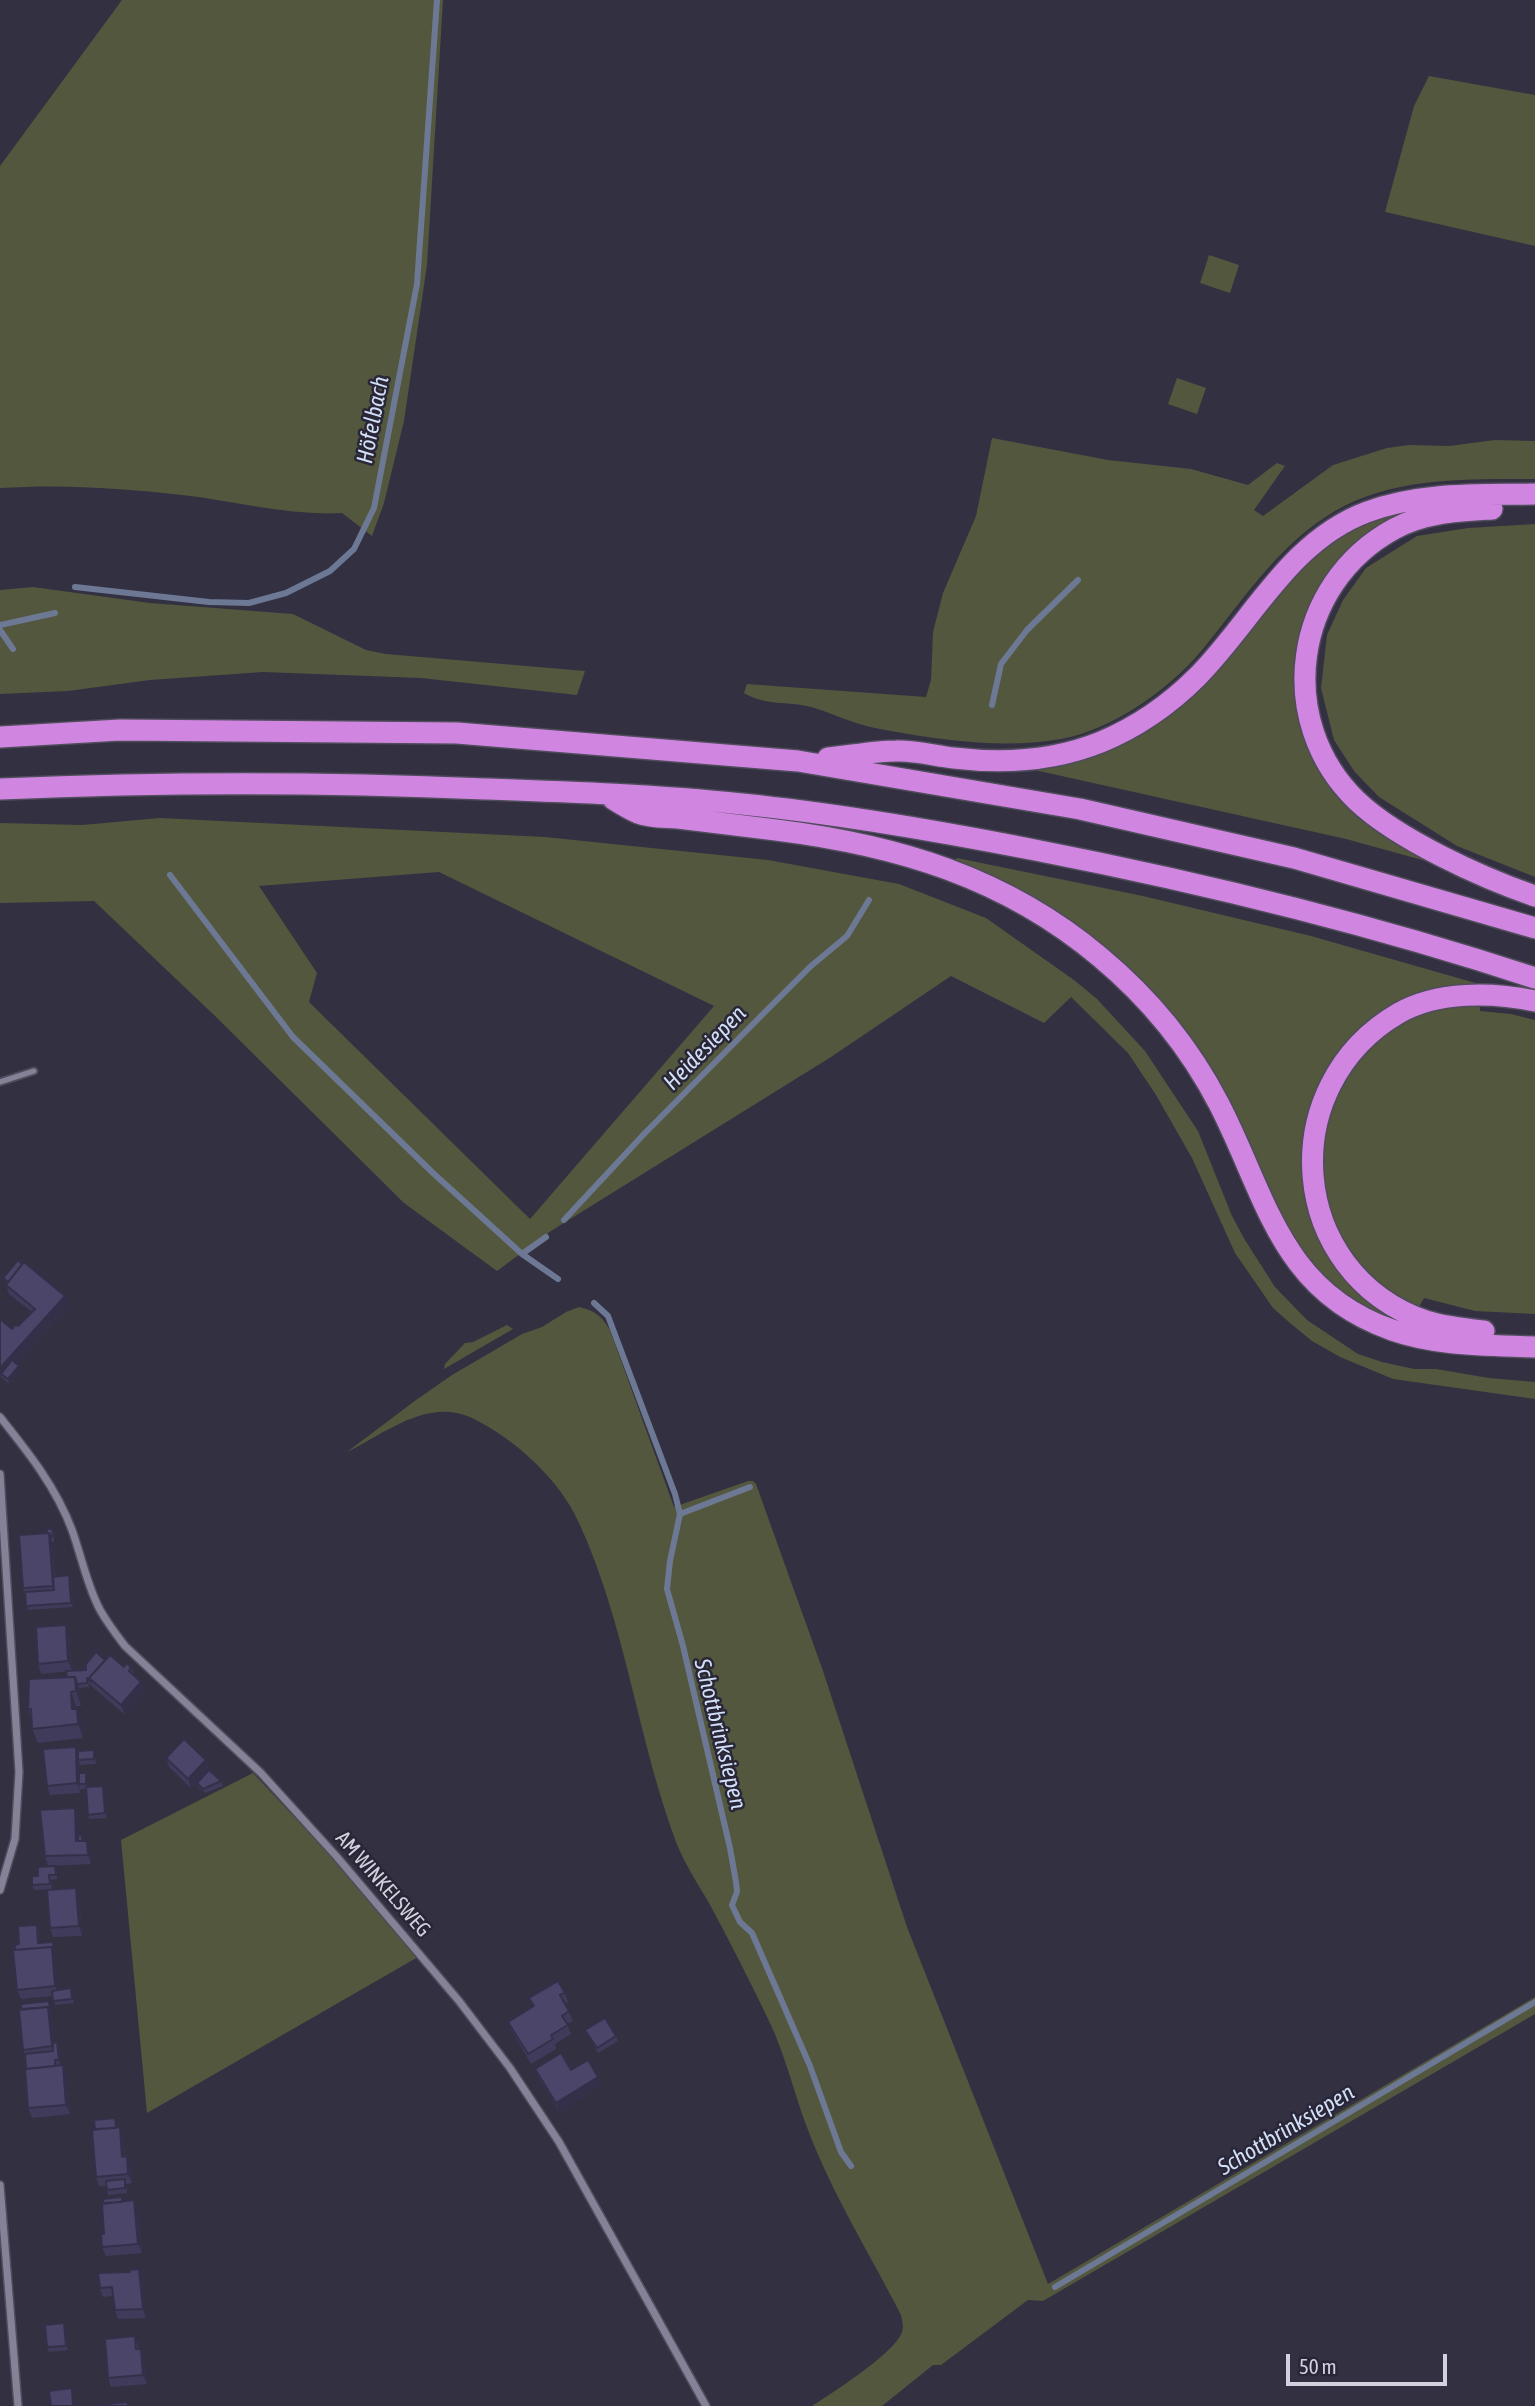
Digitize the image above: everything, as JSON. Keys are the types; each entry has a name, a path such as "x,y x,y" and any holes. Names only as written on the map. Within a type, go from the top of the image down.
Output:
{"highway":[{"path":"798,761 898,750 970,760 1024,760 1075,751 1100,742 1147,718 1173,699 1198,676 1291,564 1340,525 1366,512 1422,499 1535,495"},
{"path":"1535,508 1447,512 1416,519 1379,538 1344,569 1325,595 1307,645 1304,680 1307,711 1315,738 1327,762 1357,801 1381,820 1421,844 1504,885 1535,896"},
{"path":"0,737 120,730 457,733 798,761 1094,812 1294,858 1535,928"},
{"path":"0,789 144,784 307,783 605,795 741,804 913,827 1181,880 1397,935 1535,978"},
{"path":"605,795 640,814 816,835 917,857 981,882 1029,908 1073,935 1101,958 1135,990 1182,1043 1219,1103 1277,1233 1312,1281 1331,1298 1372,1323 1395,1332 1462,1343 1535,1347"},
{"path":"1535,1001 1485,996 1452,997 1401,1012 1378,1028 1343,1064 1330,1087 1320,1110 1311,1160 1318,1210 1326,1232 1338,1252 1369,1288 1385,1301 1439,1325 1500,1333 1535,1334"}],"street":[{"name":"AM WINKELSWEG","path":"0,1417 40,1469 51,1488 72,1530 97,1604 125,1646 261,1773 423,1956 510,2068 559,2142 706,2406"},
{"path":"0,1474 19,1772 15,1839 0,1889"},
{"path":"0,2185 18,2406"}],"lane":[{"path":"0,1082 34,1071"}],"green space":[{"path":"122,0 443,0 427,265 404,421 384,503 372,536 342,513 282,510 182,495 114,489 46,486 0,488 0,166"},
{"path":"1429,76 1535,95 1535,246 1385,212 1414,106"},
{"path":"1209,255 1239,265 1230,293 1200,283"},
{"path":"1177,378 1206,388 1197,414 1168,404"},
{"path":"992,438 1108,460 1191,469 1248,485 1277,463 1285,466 1254,510 1263,516 1333,465 1387,448 1409,445 1449,446 1495,440 1535,441 1535,479 1426,483 1373,494 1348,504 1324,518 1273,562 1202,650 1174,679 1139,706 1100,727 1080,734 1023,743 946,739 868,726 811,707 768,702 744,693 747,684 926,697 931,680 933,632 943,593 976,516"},
{"path":"1418,509 1318,593 1314,754 1444,866 1346,839 1030,769 1133,737 1319,551 1349,528 1389,513"},
{"path":"1535,524 1535,877 1457,846 1379,797 1354,771 1334,740 1321,688 1327,635 1343,600 1366,568 1417,536 1468,528"},
{"path":"33,587 150,603 293,614 366,650 386,654 585,671 577,695 421,678 263,672 150,680 68,691 0,694 0,590"},
{"path":"160,818 545,837 768,860 899,884 986,918 1097,999 1145,1051 1198,1131 1232,1216 1245,1240 1275,1287 1307,1320 1358,1354 1382,1362 1414,1369 1436,1369 1535,1382 1535,1399 1393,1379 1340,1357 1312,1341 1273,1308 1235,1253 1192,1158 1128,1053 1071,997 1044,1023 951,976 831,1057 551,1231 497,1271 404,1203 94,901 0,903 0,823 82,825","holes":["439,872 714,1006 530,1219 309,1002 317,973 259,886"]},
{"path":"957,858 1143,896 1311,936 1479,984 1480,1011 1535,1020 1535,1314 1475,1311 1424,1298 1408,1326 1370,1309 1339,1289 1313,1264 1288,1231 1149,991 954,862"},
{"path":"579,1307 597,1314 610,1330 674,1507 748,1481 756,1484 823,1671 907,1927 1048,2284 1535,1997 1535,2014 1043,2301 1028,2300 941,2365 933,2365 882,2406 812,2406 888,2351 902,2332 901,2315 818,2154 769,2021 676,1842 651,1763 608,1601 579,1523 549,1477 521,1450 490,1428 457,1413 424,1414 392,1427 347,1452 452,1375 522,1334 542,1327"},
{"path":"507,1325 513,1329 444,1369 445,1364 465,1343 473,1342"},
{"path":"253,1773 343,1869 418,1957 147,2113 121,1840"}],"building":[{"path":"18,1260 22,1264 8,1282 3,1278"},
{"path":"24,1262 65,1296 0,1368 0,1319 12,1329 35,1309 6,1285"},
{"path":"12,1360 19,1366 8,1379 1,1374"},
{"path":"47,1529 53,1529 52,1537 47,1533"},
{"path":"49,1533 53,1586 23,1588 19,1535"},
{"path":"69,1575 71,1603 26,1606 25,1592 54,1590 53,1577"},
{"path":"66,1625 68,1661 38,1664 36,1627"},
{"path":"96,1652 105,1660 89,1678 91,1682 87,1678 87,1683 77,1684 75,1677 67,1677 66,1671 86,1670 86,1664"},
{"path":"110,1655 124,1667 126,1663 131,1667 129,1671 141,1682 121,1705 89,1678"},
{"path":"75,1677 76,1691 71,1692 72,1709 77,1709 78,1724 32,1729 31,1709 28,1709 29,1679"},
{"path":"184,1739 206,1760 188,1779 166,1758"},
{"path":"76,1747 77,1783 47,1786 43,1749"},
{"path":"94,1750 94,1759 78,1760 78,1751"},
{"path":"209,1770 221,1781 203,1789 197,1783"},
{"path":"79,1773 86,1773 86,1784 79,1784"},
{"path":"103,1786 105,1813 88,1815 86,1787"},
{"path":"75,1808 76,1841 87,1841 88,1855 45,1856 40,1810"},
{"path":"55,1866 56,1875 49,1875 50,1884 32,1885 32,1876 38,1876 38,1867"},
{"path":"76,1888 79,1926 50,1928 47,1890"},
{"path":"37,1925 38,1943 53,1942 54,1951 52,1947 15,1950 15,1945 19,1944 18,1926"},
{"path":"52,1947 55,1986 17,1990 13,1950"},
{"path":"558,1981 565,1993 560,1995 569,2011 562,2016 568,2025 551,2035 553,2039 528,2054 508,2022 534,2006 529,1998"},
{"path":"71,1988 72,1999 53,2001 52,1991"},
{"path":"49,2001 50,2012 48,2007 21,2009 21,2004"},
{"path":"48,2007 52,2046 23,2050 19,2010"},
{"path":"605,2018 616,2036 597,2048 585,2030"},
{"path":"57,2042 59,2060 55,2060 55,2066 26,2069 25,2054 53,2051 53,2043"},
{"path":"561,2053 571,2070 588,2060 598,2077 556,2103 535,2069"},
{"path":"63,2065 66,2105 28,2108 25,2069"},
{"path":"115,2118 116,2128 95,2129 94,2120"},
{"path":"120,2127 122,2157 127,2156 128,2174 96,2177 92,2130"},
{"path":"125,2179 125,2188 107,2190 106,2181"},
{"path":"122,2197 122,2202 103,2203 103,2199"},
{"path":"134,2200 138,2244 102,2247 102,2204"},
{"path":"139,2269 143,2309 115,2310 112,2287 100,2288 98,2273 130,2272"},
{"path":"64,2323 66,2346 47,2347 45,2325"},
{"path":"135,2336 136,2349 141,2349 143,2375 108,2378 105,2339"},
{"path":"72,2388 73,2406 51,2406 49,2391"},
{"path":"128,2402 128,2406 98,2406 98,2405"}],"waterway":[{"name":"Höfelbach","path":"75,587 209,602 249,603 286,593 330,571 354,549 374,508 417,284 437,0"},
{"name":"Heidesiepen","path":"992,705 1001,664 1027,630 1078,580"},
{"name":"Höfelbach","path":"0,625 55,613"},
{"path":"0,630 13,649"},
{"path":"170,875 293,1037 433,1173 522,1254 558,1279"},
{"name":"Heidesiepen","path":"564,1220 645,1133 763,1014 811,966 847,936 869,900"},
{"name":"Heidesiepen","path":"522,1254 546,1237"},
{"name":"Schottbrinksiepen","path":"594,1303 608,1316 675,1494 680,1514 667,1589 730,1848 737,1892 732,1905 740,1922 752,1933 810,2066 841,2152 851,2166"},
{"path":"680,1514 750,1487"},
{"name":"Schottbrinksiepen","path":"1055,2287 1535,2002"}]}
